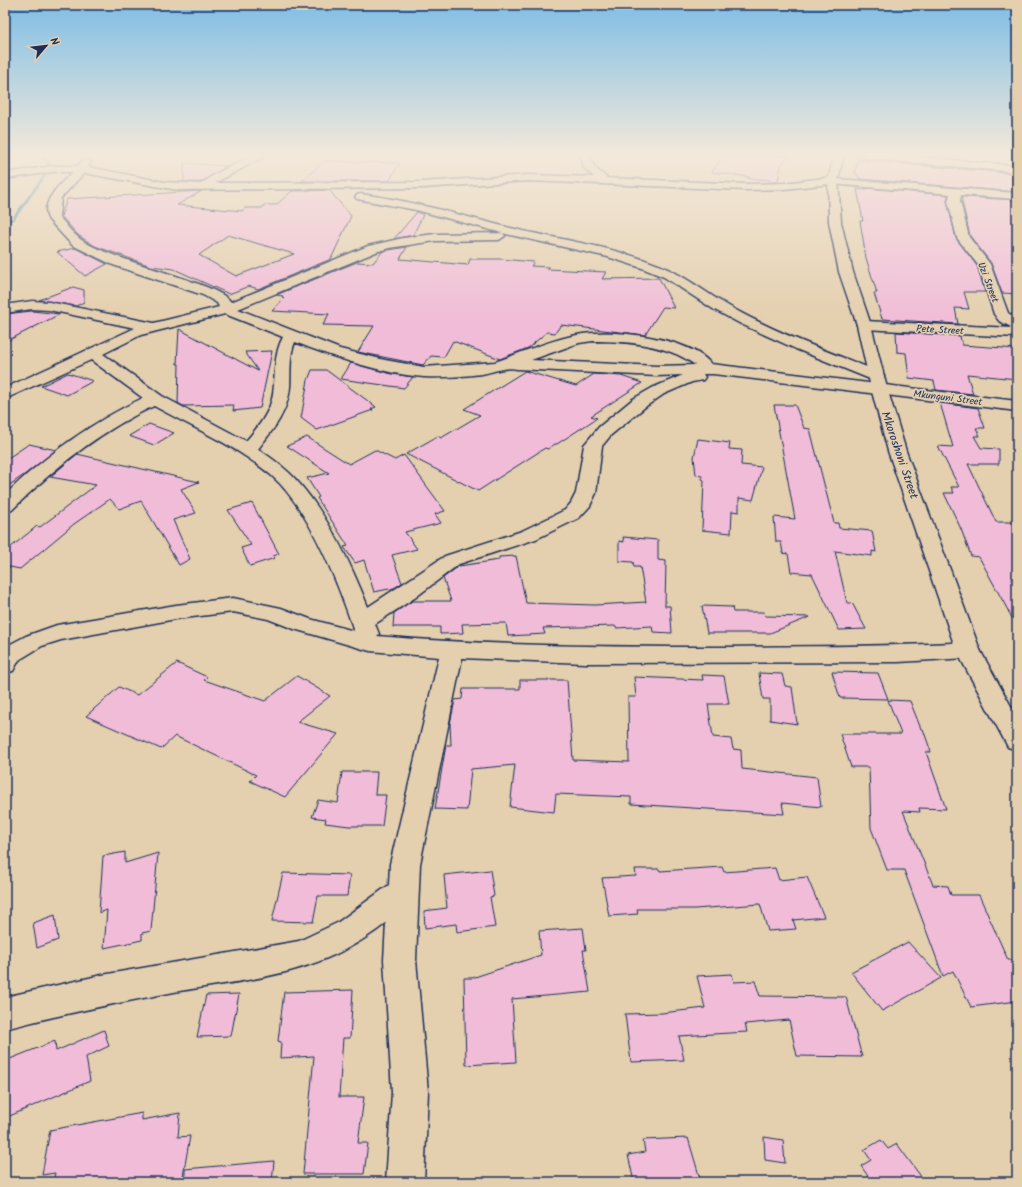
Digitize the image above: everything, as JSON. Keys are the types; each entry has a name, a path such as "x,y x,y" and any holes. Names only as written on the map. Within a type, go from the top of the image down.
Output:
{"street":[{"path":"54,210 53,218 76,242 118,262 208,292 223,300 227,309 238,316 291,335 314,346 384,365 424,372 481,369 510,363 577,339 617,337 664,345 680,350 700,361 704,373"},
{"path":"435,210 648,265 670,275 708,300 769,333 877,382"},
{"name":"Mkoroshoni Street","path":"835,210 836,222 846,272 864,325 877,382 897,451 968,650 1017,740"},
{"name":"Uzi Street","path":"956,210 963,238 984,264 1001,314 1004,318 1017,325"},
{"path":"5,394 136,332 152,326 196,318 227,309 342,260 395,242 419,239 530,236"},
{"path":"5,309 32,305 49,306 152,326"},
{"path":"976,331 1001,314"},
{"name":"Pete Street","path":"864,325 1017,333"},
{"path":"248,450 272,418 279,404 282,388 284,346 291,335"},
{"path":"92,354 107,363 139,389 248,450 280,473 299,494 324,538 363,621 370,643"},
{"path":"510,363 877,382"},
{"path":"363,621 408,592 452,560 529,535 572,514 580,506 586,493 594,445 605,431 638,403 658,391 704,373"},
{"name":"Mkunguni Street","path":"877,382 1017,406"},
{"path":"5,506 41,471 57,459 115,420 155,399"},
{"path":"7,658 34,641 56,634 176,612 233,605 273,613 302,624 370,643 452,650 530,652 585,656 898,654 968,650"},
{"path":"405,1182 410,1092 400,960 405,864 452,650"},
{"path":"5,1013 87,994 267,961 311,951 344,936 367,922 403,891"}],"building":[{"path":"63,210 346,210 351,216 331,259 258,289 249,286 229,294 174,269 151,266 95,246 78,235 61,216","holes":["228,235 294,254 236,276 199,255"]},
{"path":"861,210 949,210 956,238 977,266 985,292 964,292 969,309 955,308 958,324 882,319 874,293 877,293 866,258 860,221 863,221"},
{"path":"964,210 1017,210 1017,294 1002,293 991,263 970,236"},
{"path":"417,212 423,215 413,235 394,239"},
{"path":"407,247 400,259 468,265 470,259 501,259 534,262 531,266 549,267 548,269 606,272 602,279 659,278 674,308 663,307 645,335 561,325 555,333 547,332 528,348 500,359 453,341 444,357 431,356 423,365 358,352 374,326 323,325 329,314 272,311 284,298 282,297 283,296 276,295 357,262 373,263 383,251"},
{"path":"75,248 107,264 85,276 57,252"},
{"path":"73,287 84,290 84,302 76,306 39,300"},
{"path":"32,311 60,314 5,342 5,314"},
{"path":"179,329 258,371 245,352 272,351 260,408 233,411 234,405 183,406 178,403 179,364 177,364"},
{"path":"896,332 960,336 962,345 1017,349 1017,379 967,374 973,394 936,390 934,381 909,378 906,353 897,352"},
{"path":"351,363 392,374 413,377 404,388 341,379"},
{"path":"312,370 326,370 376,407 371,409 373,410 317,430 301,418 308,380"},
{"path":"525,371 576,386 594,374 621,376 642,383 591,416 597,418 557,444 548,449 545,448 478,491 406,454 438,436 441,438 480,415 464,409"},
{"path":"68,373 93,381 67,395 41,386"},
{"path":"940,403 978,408 985,428 976,428 980,436 974,436 981,448 999,449 999,464 968,464 996,522 1017,522 1017,627 979,557 971,556 961,529 944,493 954,493 951,487 959,487 938,446 953,447"},
{"path":"774,405 795,405 804,428 810,429 834,523 838,523 839,528 872,531 876,552 872,551 872,556 835,551 847,603 852,603 866,629 839,630 812,574 791,572 788,554 783,553 781,542 776,542 774,517 795,519"},
{"path":"149,424 174,433 154,445 129,436"},
{"path":"307,437 349,464 375,450 395,460 404,455 445,511 435,514 441,523 405,532 417,549 392,555 402,583 394,588 374,592 364,560 355,563 344,547 348,546 317,498 319,497 307,478 329,473 287,446"},
{"path":"698,439 730,443 729,449 742,450 741,465 762,467 753,500 739,498 739,512 732,511 731,533 702,530 704,480 702,479 702,476 696,475 694,457"},
{"path":"29,444 56,450 5,488 5,460"},
{"path":"77,454 199,482 181,489 196,513 173,520 190,559 179,565 141,501 119,509 110,499 74,524 20,569 5,566 5,552 37,526 40,527 96,485 50,477"},
{"path":"252,503 279,554 273,556 275,558 250,566 241,548 251,545 228,510"},
{"path":"623,537 658,540 658,560 666,561 665,606 670,606 672,633 653,632 652,626 616,628 615,626 543,628 545,634 508,636 506,623 462,624 463,633 440,634 440,627 393,627 394,613 412,601 451,601 443,578 459,566 499,560 499,557 516,556 526,603 595,605 646,602 640,567 634,567 633,562 619,561 619,541 624,542"},
{"path":"702,606 732,607 733,612 764,612 765,616 810,617 770,633 707,633"},
{"path":"177,663 207,677 204,680 265,701 297,676 330,696 297,722 338,734 285,797 250,781 256,775 175,736 161,749 86,716 119,687 137,695"},
{"path":"832,672 878,673 888,699 840,698"},
{"path":"759,673 782,674 785,686 792,687 797,724 770,720 770,699 763,699"},
{"path":"702,675 724,676 729,704 708,704 713,737 731,739 733,749 741,750 742,769 817,777 821,807 782,803 784,814 631,804 631,797 556,794 554,812 510,807 515,765 471,769 467,810 435,809 446,745 451,745 450,724 455,700 462,699 463,689 520,689 520,680 567,680 573,760 629,762 628,697 636,697 634,677 703,680"},
{"path":"888,700 910,701 921,729 923,729 931,752 926,752 946,809 919,808 920,812 903,811 933,885 948,886 951,895 979,895 1008,960 1013,960 1017,967 1017,1001 971,1007 953,971 943,976 904,870 887,870 871,828 869,767 851,767 840,734 901,734"},
{"path":"342,772 377,772 375,795 386,795 382,826 349,826 325,823 326,819 312,817 318,800 338,803"},
{"path":"125,852 125,863 158,853 151,931 142,933 142,940 104,948 107,910 99,913 103,856"},
{"path":"722,867 724,872 775,868 779,880 807,877 824,917 793,920 796,929 768,931 760,904 695,909 637,909 638,914 609,916 602,878 636,876 635,869 659,869 660,871"},
{"path":"490,870 494,896 490,897 495,927 457,932 456,924 425,928 424,911 447,908 444,875"},
{"path":"283,873 350,875 347,896 318,896 313,922 272,921"},
{"path":"55,915 58,940 37,948 33,923"},
{"path":"583,928 586,950 583,950 590,992 512,999 516,1062 466,1065 464,978 472,978 541,955 539,931"},
{"path":"908,942 941,978 882,1011 851,972"},
{"path":"732,974 734,982 755,981 760,996 846,997 862,1057 797,1056 789,1020 745,1024 747,1032 679,1036 684,1060 631,1062 625,1014 662,1013 705,1008 697,976"},
{"path":"353,990 350,1038 343,1038 339,1097 364,1097 358,1143 368,1143 364,1174 303,1174 314,1056 280,1058 281,1042 278,1041 284,992"},
{"path":"239,994 231,1036 197,1037 206,995"},
{"path":"104,1030 109,1046 86,1057 90,1081 5,1118 5,1061 55,1041 56,1051"},
{"path":"142,1113 142,1120 180,1113 178,1137 190,1136 182,1182 53,1182 55,1173 42,1175 50,1130"},
{"path":"764,1137 783,1140 785,1163 765,1160"},
{"path":"688,1138 701,1182 634,1182 628,1155 645,1152 643,1140"},
{"path":"881,1140 888,1149 897,1144 925,1182 872,1182 861,1166 871,1160 864,1150"},
{"path":"274,1161 272,1182 185,1182 185,1169"}],"waterway":[{"path":"5,222 13,219 19,210"}]}
